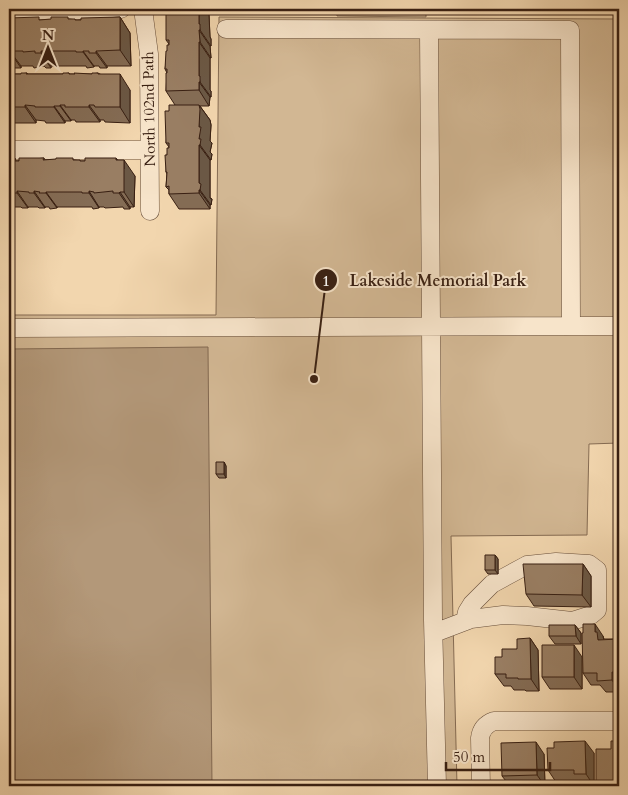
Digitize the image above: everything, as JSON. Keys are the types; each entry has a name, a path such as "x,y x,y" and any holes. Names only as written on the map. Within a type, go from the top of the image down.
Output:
{"street":[{"path":"9,11 121,9"},
{"name":"North 102nd Path","path":"143,9 149,54 150,210"},
{"path":"226,29 570,30 571,326"},
{"path":"429,30 436,786"},
{"path":"9,150 149,150"},
{"path":"9,328 619,326"},
{"path":"434,633 471,619 527,616 572,621 591,616 597,610 597,570 589,564 556,562 527,565 492,584 472,604 467,612 465,621"},
{"path":"481,786 480,738 486,725 494,721 619,721"}],"path":[{"path":"392,9 399,11 409,9"}],"shaded area":[{"path":"337,9 426,9 426,17 337,16"},
{"path":"219,17 619,19 619,443 589,444 587,535 451,536 457,786 9,786 9,315 216,315"},
{"path":"208,347 212,786 9,786 9,349"}],"building":[{"path":"166,9 199,9 199,90 166,91 166,51 169,40 166,40"},
{"path":"39,17 39,20 51,19 51,17 68,17 68,19 81,20 81,18 120,17 120,50 96,51 96,53 89,53 89,51 9,52 9,18"},
{"path":"9,73 120,74 120,107 95,107 94,105 89,105 89,107 65,107 65,105 60,105 54,107 35,107 25,105 25,107 9,107"},
{"path":"169,105 199,105 199,127 201,127 199,139 201,139 199,145 199,183 201,184 199,193 169,194 169,186 166,187 165,155 167,155 169,143 166,143 165,111 169,111"},
{"path":"15,158 14,161 19,161 19,158 44,158 43,160 73,158 73,160 85,161 85,158 116,158 116,160 124,160 124,192 39,193 34,191 34,193 29,193 17,191 17,193 11,193 9,191 9,159"},
{"path":"216,462 224,462 224,474 216,474"},
{"path":"485,555 495,555 495,570 485,570"},
{"path":"523,564 583,564 582,595 526,594"},
{"path":"583,624 595,624 598,640 619,639 619,672 612,672 612,680 597,681 597,673 583,673"},
{"path":"549,625 575,625 576,636 549,636"},
{"path":"530,638 531,679 506,678 506,674 495,674 495,657 502,657 502,649 517,649 517,639"},
{"path":"542,645 574,645 574,677 542,677"},
{"path":"585,741 586,774 574,774 574,770 548,770 547,748 554,748 554,742"},
{"path":"611,741 619,741 619,782 612,782 612,786 596,786 596,749 611,749"},
{"path":"536,742 537,775 502,776 501,743"}],"place":[{"name":"Lakeside Memorial Park","path":"314,379"}]}
